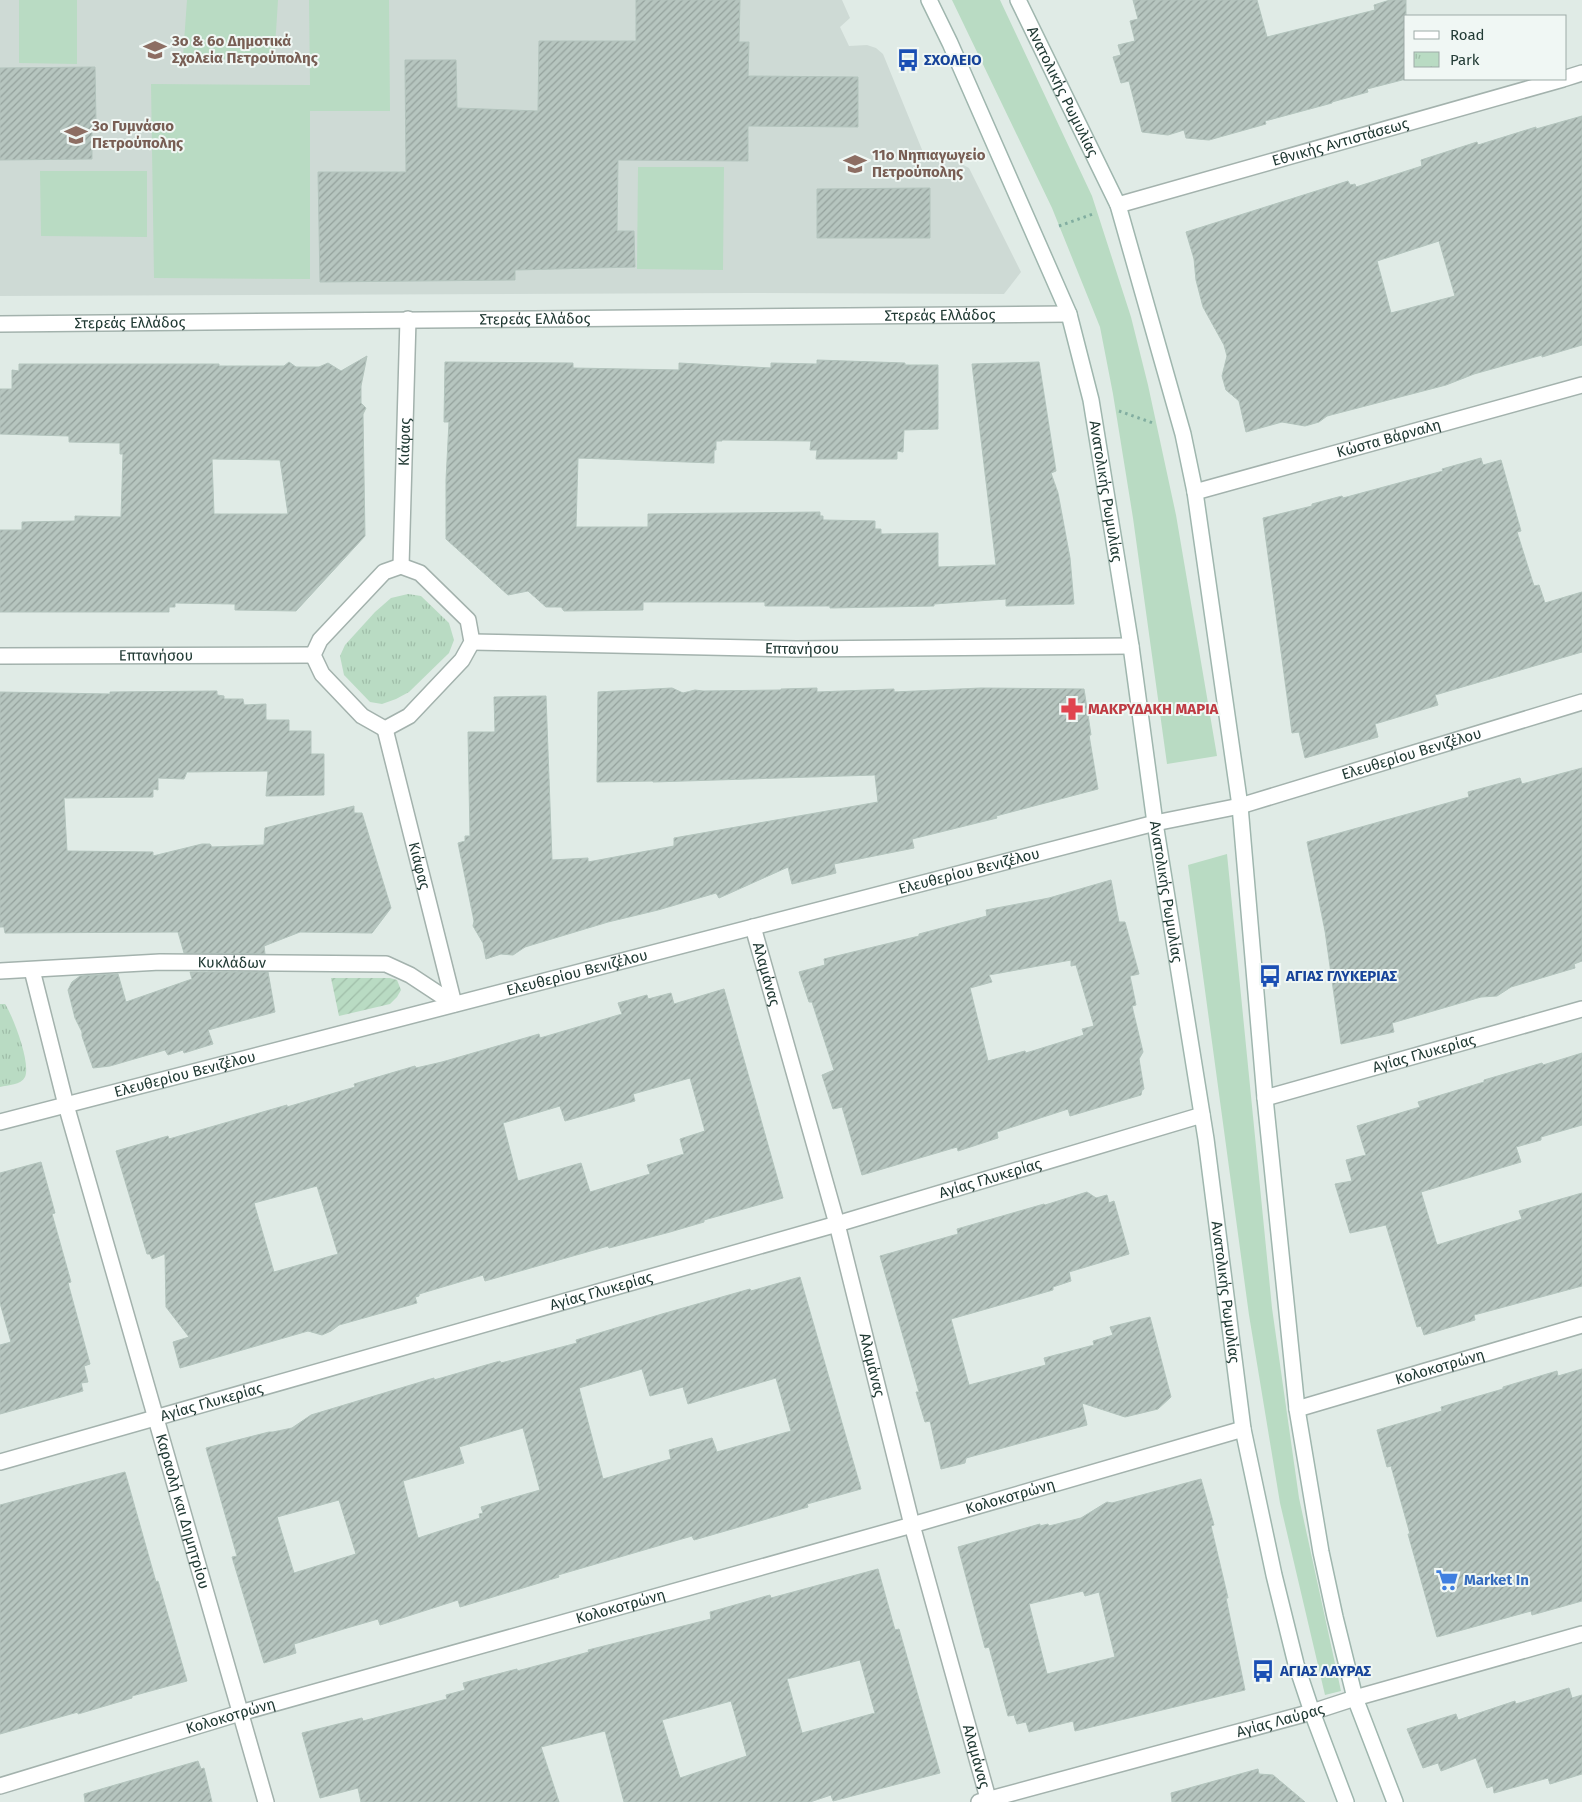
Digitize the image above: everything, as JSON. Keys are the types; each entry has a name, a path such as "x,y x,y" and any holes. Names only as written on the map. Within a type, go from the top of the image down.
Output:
{"street":[{"name":"Ανατολικής Ρωμυλίας","path":"929,0 1069,314 1091,400 1131,646 1155,823 1202,1116 1243,1429 1284,1622 1312,1712 1346,1802"},
{"name":"Ανατολικής Ρωμυλίας","path":"1018,0 1118,205 1183,434 1195,492 1240,806 1265,1098 1297,1408 1321,1552 1355,1698 1395,1802"},
{"name":"Εθνικής Αντιστάσεως","path":"1567,77 1582,74"},
{"name":"Εθνικής Αντιστάσεως","path":"1118,205 1557,80"},
{"name":"Στερεάς Ελλάδος","path":"0,324 1069,314"},
{"name":"Κιάφας","path":"401,566 408,319"},
{"name":"Κώστα Βάρναλη","path":"1195,492 1582,385"},
{"path":"401,566 420,573 468,620 472,642 462,660 409,716 385,729 362,716 322,674 313,655 320,640 384,572 401,566"},
{"name":"Επτανήσου","path":"472,642 796,649 1131,646"},
{"name":"Επτανήσου","path":"0,656 313,655"},
{"name":"Ελευθερίου Βενιζέλου","path":"0,1122 1155,823 1240,806 1582,702"},
{"name":"Κιάφας","path":"385,729 454,1004"},
{"name":"Αλαμάνας","path":"753,927 837,1224 912,1525 986,1801"},
{"name":"Κυκλάδων","path":"0,971 160,962 386,964 410,975 454,1004"},
{"name":"Καραολή και Δημητρίου","path":"32,970 66,1105 266,1802"},
{"name":"Αγίας Γλυκερίας","path":"1265,1098 1582,1009"},
{"name":"Αγίας Γλυκερίας","path":"0,1462 837,1224 1202,1116"},
{"name":"Κολοκοτρώνη","path":"1297,1408 1582,1325"},
{"name":"Κολοκοτρώνη","path":"0,1786 240,1713 912,1525 1243,1429"},
{"name":"Αγίας Λαύρας","path":"986,1801 1312,1712 1355,1698 1582,1634"}],"path":[{"path":"1035,235 1118,205"},
{"path":"1091,400 1183,434"}],"shaded area":[{"path":"0,0 842,0 850,18 840,27 849,46 867,45 876,48 883,54 925,157 952,159 969,168 1021,272 1004,294 747,293 0,296"}],"green space":[{"path":"19,0 77,0 77,64 19,63"},
{"path":"187,0 278,0 274,63 183,56"},
{"path":"309,0 389,0 390,111 310,111 310,279 154,278 151,84 310,85"},
{"path":"952,0 1000,0 1092,196 1131,317 1148,385 1176,515 1217,756 1167,764 1133,518 1100,327 1052,208"},
{"path":"638,167 724,167 723,270 637,269"},
{"path":"40,171 147,171 147,237 41,236"},
{"path":"408,594 421,596 449,623 454,640 449,653 409,692 382,704 370,702 344,675 340,656 345,645 375,612 391,598"},
{"path":"1227,854 1272,1308 1299,1498 1341,1691 1325,1695 1280,1503 1249,1315 1188,865"},
{"path":"331,978 390,978 397,980 401,990 390,1004 339,1016"},
{"path":"0,1004 5,1004 12,1018 26,1061 26,1070 25,1077 21,1082 0,1087"}],"building":[{"path":"636,0 740,0 739,42 749,42 748,76 858,77 858,127 748,126 748,161 618,160 617,231 634,231 635,267 515,270 515,280 320,282 318,172 406,172 405,60 456,60 457,108 538,111 539,41 636,41"},
{"path":"1133,0 1257,0 1267,37 1375,10 1374,5 1390,0 1406,0 1406,15 1404,15 1404,80 1367,89 1368,92 1265,121 1266,124 1209,140 1186,138 1184,130 1168,135 1142,132 1129,81 1121,83 1113,57 1121,55 1118,45 1135,41 1130,21 1138,19"},
{"path":"95,67 96,122 92,122 92,159 0,160 0,68"},
{"path":"1582,116 1582,345 1474,374 1446,385 1327,416 1319,422 1305,426 1282,422 1246,432 1239,401 1226,390 1222,376 1227,356 1224,345 1203,307 1196,280 1194,259 1186,232 1348,181 1350,185 1355,184 1356,187 1422,166 1421,160 1477,142 1478,145 1536,127 1536,129","holes":["1439,241 1455,296 1391,313 1377,261"]},
{"path":"930,188 930,238 817,238 817,189"},
{"path":"367,356 361,386 361,403 366,408 363,414 365,536 296,611 235,610 235,604 175,603 175,607 169,607 169,612 0,612 0,530 22,530 22,522 75,521 75,516 121,517 123,454 120,454 120,443 69,442 69,436 0,434 0,389 12,389 12,370 19,371 19,364 219,364 219,366 284,366 289,362 296,367 319,367 328,363 341,371","holes":["212,459 280,460 288,514 214,514"]},
{"path":"817,360 938,365 938,429 904,430 903,452 897,451 897,459 816,459 817,450 810,450 811,441 722,440 716,441 714,463 578,458 576,527 648,527 648,514 820,512 823,520 875,521 875,529 881,529 881,534 938,533 938,567 996,565 972,364 1039,362 1056,471 1051,473 1058,493 1070,558 1074,604 1006,606 1006,599 934,604 934,606 830,608 830,606 765,606 765,602 643,602 643,610 564,611 561,607 546,607 528,591 508,595 446,539 446,480 449,422 444,422 445,362 573,363 573,368 679,370 679,363 771,368 771,363 817,364"},
{"path":"1481,458 1483,465 1501,460 1521,531 1517,532 1534,586 1539,585 1545,603 1582,592 1582,652 1435,695 1438,705 1375,724 1378,737 1305,758 1299,732 1292,733 1263,518 1443,471 1442,469"},
{"path":"672,688 683,693 695,690 817,688 817,692 894,689 894,692 981,688 1084,689 1098,789 996,816 997,818 912,839 914,848 834,864 836,873 792,884 788,867 719,898 716,893 525,947 513,955 501,954 486,959 483,943 473,926 474,921 458,843 465,841 465,836 470,836 468,732 495,732 494,697 546,696 552,860 588,858 588,862 674,846 674,838 878,802 875,775 597,782 598,692"},
{"path":"217,691 217,695 224,696 224,699 243,699 244,705 266,704 266,720 289,720 289,731 311,731 311,754 324,754 324,795 266,796 268,771 187,772 184,779 158,778 158,790 153,789 153,797 64,798 67,851 153,852 153,856 202,844 210,844 212,847 264,845 265,828 354,806 354,813 362,813 391,908 372,933 300,932 264,946 265,954 184,953 178,932 5,933 4,927 0,927 0,692 110,694 110,692"},
{"path":"1582,768 1582,961 1574,964 1575,968 1511,987 1497,996 1481,997 1392,1023 1394,1032 1341,1044 1325,931 1307,842 1469,797 1468,792 1520,778 1522,784"},
{"path":"1111,880 1119,922 1125,922 1139,974 1130,976 1136,1005 1132,1006 1143,1052 1139,1059 1144,1089 1141,1095 1070,1116 1068,1109 997,1132 998,1138 958,1151 957,1147 862,1175 842,1107 833,1109 822,1075 834,1070 812,1002 809,1002 799,972 825,965 824,959 919,936 919,934 987,916 986,910 1049,898","holes":["1071,960 1071,966 1076,965 1094,1026 1082,1029 1084,1035 1026,1053 1025,1051 988,1061 970,988 992,982 989,975"]},
{"path":"190,972 268,972 275,1012 208,1030 213,1044 184,1053 183,1050 168,1055 165,1050 110,1066 93,1068 82,1032 75,1018 68,990 72,982 80,976 118,974 126,1002 192,979"},
{"path":"724,989 783,1198 704,1220 704,1222 670,1232 609,1248 608,1246 485,1281 483,1275 419,1294 419,1296 415,1297 417,1303 339,1325 322,1335 308,1331 180,1368 173,1342 189,1337 166,1307 165,1254 152,1259 150,1254 147,1254 116,1151 168,1136 169,1139 287,1105 287,1107 355,1087 354,1084 415,1066 416,1068 442,1062 539,1034 540,1038 622,1014 618,1003 647,995 648,999 671,993 674,1004","holes":["690,1078 705,1131 680,1139 684,1154 647,1165 650,1174 590,1192 581,1163 518,1181 503,1123 560,1106 565,1121 635,1101 633,1094","317,1186 338,1254 274,1272 254,1203"]},
{"path":"1582,1053 1582,1125 1541,1137 1541,1140 1516,1147 1521,1162 1421,1192 1437,1245 1522,1219 1519,1211 1582,1193 1582,1286 1474,1315 1475,1320 1424,1335 1421,1326 1417,1327 1386,1225 1350,1233 1335,1184 1352,1181 1346,1160 1366,1155 1357,1126 1420,1107 1418,1102 1484,1082 1484,1080"},
{"path":"41,1162 55,1213 52,1214 71,1282 68,1283 90,1364 84,1366 88,1382 81,1383 83,1391 0,1414 0,1345 11,1342 0,1303 0,1173"},
{"path":"1087,1192 1096,1198 1107,1195 1109,1203 1114,1201 1129,1254 1069,1272 1071,1281 1053,1287 1053,1290 951,1319 969,1385 1046,1365 1044,1358 1094,1345 1093,1341 1113,1335 1110,1327 1150,1317 1171,1397 1158,1409 1125,1417 1082,1403 1087,1425 966,1458 965,1463 941,1469 930,1421 925,1422 916,1392 919,1392 880,1256 958,1234 957,1229"},
{"path":"800,1277 861,1489 807,1504 808,1507 694,1540 692,1536 558,1575 559,1577 460,1607 458,1600 380,1625 378,1619 347,1628 294,1644 296,1653 264,1663 232,1557 237,1556 206,1448 292,1428 311,1415 434,1378 434,1380 500,1361 501,1363 577,1343 576,1340 662,1314 750,1289 751,1291","holes":["642,1369 650,1396 683,1387 688,1404 776,1378 791,1431 717,1452 712,1438 669,1450 671,1459 603,1479 579,1388","523,1428 540,1490 481,1507 483,1513 479,1514 480,1518 418,1538 403,1481 464,1463 459,1447","339,1500 356,1554 294,1573 277,1517"]},
{"path":"1582,1369 1582,1601 1532,1615 1531,1611 1437,1637 1391,1466 1387,1467 1377,1430 1442,1411 1441,1407 1503,1389 1503,1387 1557,1371 1558,1376"},
{"path":"125,1472 156,1582 158,1581 187,1681 132,1696 132,1698 78,1714 78,1712 0,1734 0,1505"},
{"path":"1201,1479 1214,1525 1211,1526 1228,1598 1226,1598 1245,1690 1075,1731 1073,1721 1029,1732 1026,1722 1017,1724 1014,1715 1008,1716 989,1647 985,1648 958,1547 1040,1524 1040,1526 1048,1524 1049,1526 1081,1518 1107,1502 1112,1503","holes":["1083,1591 1085,1596 1099,1592 1115,1657 1047,1674 1029,1604"]},
{"path":"878,1569 895,1630 899,1629 940,1773 833,1801 831,1795 810,1802 624,1802 605,1731 541,1747 559,1802 361,1802 358,1788 320,1798 302,1733 362,1718 363,1721 447,1699 446,1695 465,1690 463,1683 517,1669 517,1671 589,1652 588,1650 711,1619 710,1612 770,1595 771,1598","holes":["860,1660 875,1713 802,1733 787,1679","731,1701 747,1756 680,1778 662,1720"]},
{"path":"1569,1688 1572,1698 1582,1695 1582,1774 1550,1784 1548,1778 1494,1793 1493,1786 1487,1788 1476,1758 1441,1771 1438,1763 1423,1768 1407,1729 1456,1714 1458,1720 1515,1701 1516,1704"},
{"path":"198,1761 201,1769 204,1768 212,1802 85,1802 84,1794"},
{"path":"1258,1769 1259,1774 1273,1775 1305,1802 1172,1802 1171,1793"}],"place":[{"name":"3ο & 6ο Δημοτικά Σχολεία Πετρούπολης","path":"155,50"},
{"name":"ΣΧΟΛΕΙΟ","path":"908,60"},
{"name":"3ο Γυμνάσιο Πετρούπολης","path":"76,135"},
{"name":"11ο Νηπιαγωγείο Πετρούπολης","path":"855,164"},
{"name":"ΜΑΚΡΥΔΑΚΗ ΜΑΡΙΑ","path":"1072,709"},
{"name":"ΑΓΙΑΣ ΓΛΥΚΕΡΙΑΣ","path":"1270,976"},
{"name":"Market In","path":"1447,1580"},
{"name":"ΑΓΙΑΣ ΛΑΥΡΑΣ","path":"1263,1671"}]}
